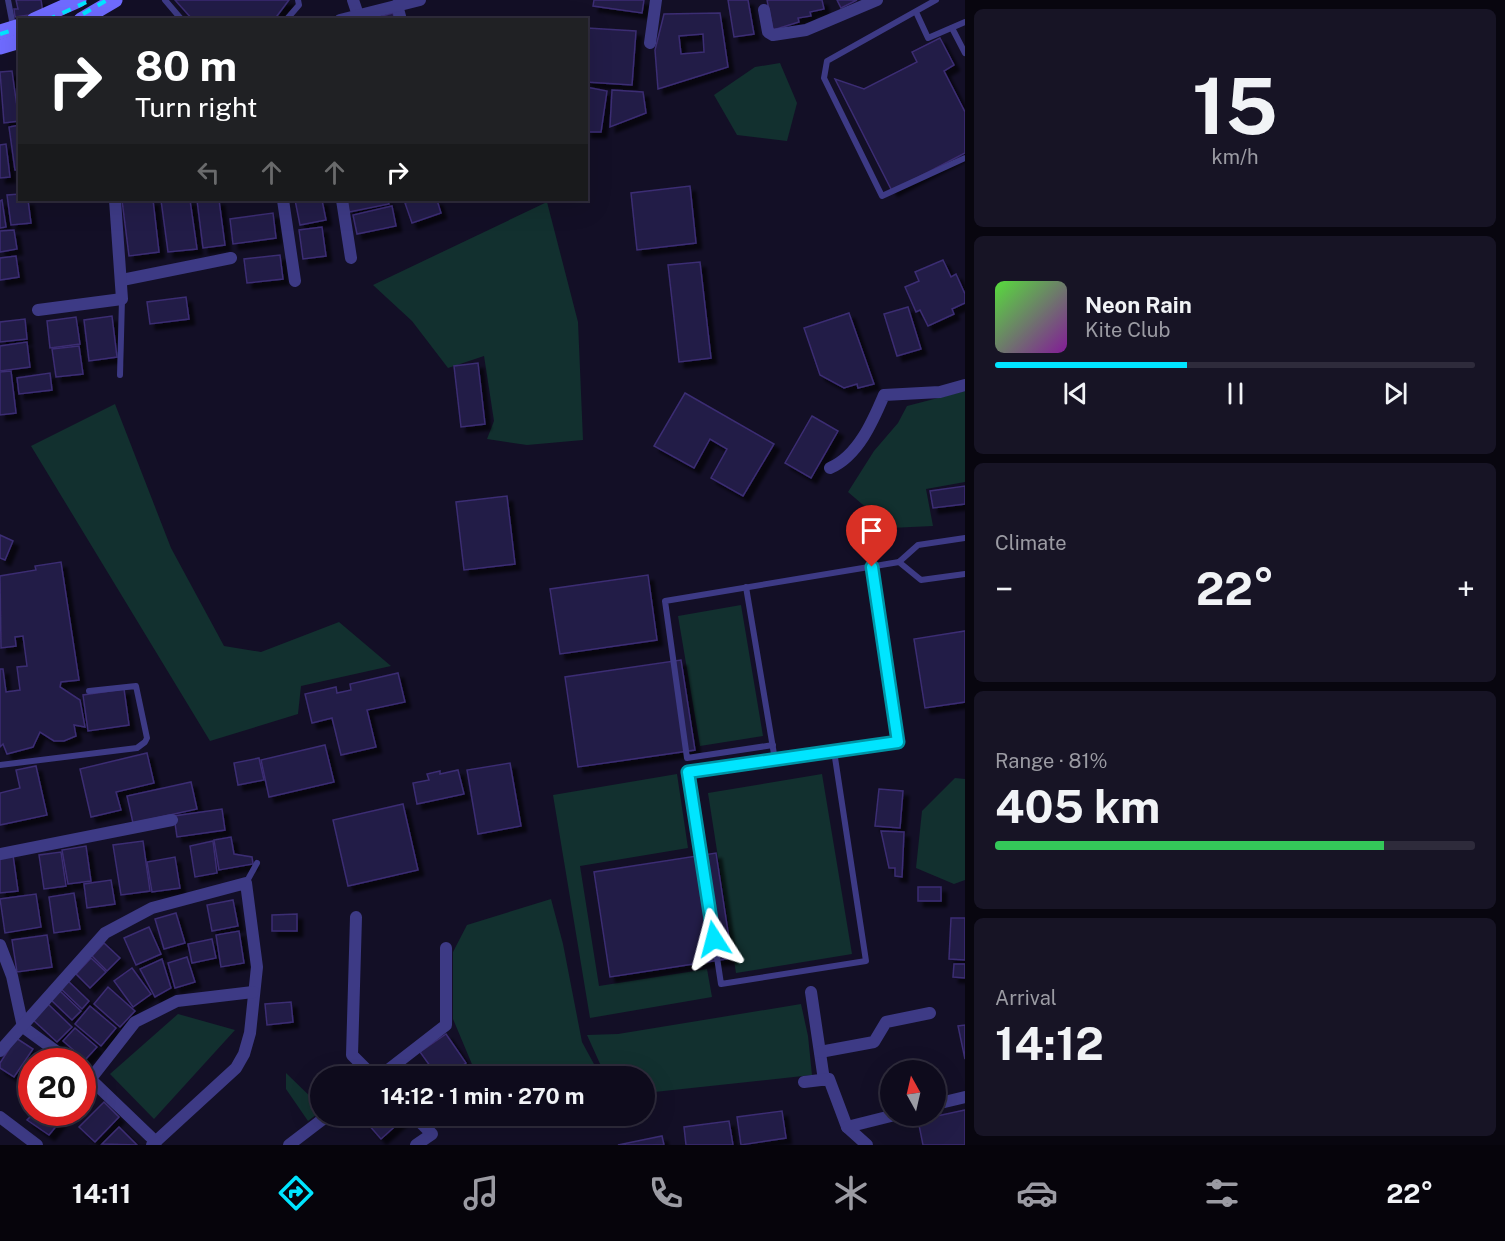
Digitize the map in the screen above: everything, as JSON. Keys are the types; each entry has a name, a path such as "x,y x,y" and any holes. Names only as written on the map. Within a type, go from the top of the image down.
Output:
{"main road":[{"path":"38,18 79,0"},
{"path":"87,18 115,0"},
{"path":"0,47 13,32"}],"street":[{"path":"353,0 358,15"},
{"path":"347,18 420,0"},
{"path":"650,43 656,0"},
{"path":"764,10 768,32 773,36 806,30 877,0"},
{"path":"397,5 400,18"},
{"path":"38,310 122,299 115,201"},
{"path":"283,201 295,281"},
{"path":"342,201 351,258"},
{"path":"122,280 231,258"},
{"path":"830,468 842,463 873,423 884,394 940,392 965,385"},
{"path":"0,854 172,820"},
{"path":"0,1051 105,933 152,908 246,883 257,967 250,1033 244,1054 236,1068 154,1143 96,1083"},
{"path":"356,917 352,1055 363,1066"},
{"path":"0,945 6,977 23,1027 52,1048"},
{"path":"393,1066 446,1025 446,948"},
{"path":"96,1064 135,1022 177,1001 253,992"},
{"path":"811,992 824,1080"},
{"path":"820,1053 874,1042 886,1022 930,1013"},
{"path":"804,1082 830,1079 847,1127 867,1145"},
{"path":"946,1102 965,1097"},
{"path":"0,1117 37,1145"},
{"path":"847,1127 880,1119"},
{"path":"289,1145 314,1126"},
{"path":"416,1145 432,1134 424,1126"}],"lane":[{"path":"8,0 13,32"},
{"path":"166,0 180,18"},
{"path":"288,18 299,5 298,0"},
{"path":"936,0 827,61 824,78 882,196 965,158"},
{"path":"915,12 928,38 965,22"},
{"path":"952,28 965,53"},
{"path":"120,375 122,299"},
{"path":"773,745 687,759 664,601 899,562 918,545 965,538"},
{"path":"899,562 921,580 965,574"},
{"path":"834,751 866,961 722,984 688,772 775,760 834,751 898,742 872,567"},
{"path":"746,587 775,760"},
{"path":"0,765 137,748 145,742 147,738 136,686 89,691"},
{"path":"246,883 257,863"}],"green space":[{"path":"780,63 797,103 787,141 737,135 714,95 755,67"},
{"path":"547,202 578,322 583,440 527,445 487,439 494,421 484,356 448,368 412,321 373,285"},
{"path":"965,391 965,482 926,489 933,526 890,528 848,492 874,451 898,423 907,406"},
{"path":"115,404 171,548 224,646 261,652 339,622 391,666 301,686 298,714 210,741 31,446"},
{"path":"741,605 763,736 700,746 678,616"},
{"path":"677,774 688,848 580,866 599,986 707,969 712,997 590,1018 553,795"},
{"path":"822,774 852,954 736,973 708,793"},
{"path":"955,778 965,779 965,880 954,884 916,868 922,811"},
{"path":"551,899 563,944 582,1042 595,1066 473,1066 453,1019 453,952 467,925"},
{"path":"801,1004 808,1036 812,1075 655,1092 655,1066 601,1066 587,1035 618,1034"},
{"path":"178,1014 235,1030 154,1119 110,1074"},
{"path":"286,1073 310,1096 310,1119 308,1121 286,1089"}],"building":[{"path":"16,0 41,0 43,13 15,17 14,9 18,9"},
{"path":"175,0 289,0 276,18 191,18"},
{"path":"594,0 644,0 642,13 593,6"},
{"path":"728,0 748,0 754,34 734,37"},
{"path":"767,0 822,0 824,9 810,12 811,16 798,18 799,22 773,30"},
{"path":"837,0 857,0 841,8"},
{"path":"393,13 394,18 375,18"},
{"path":"720,13 728,67 658,89 655,50 664,14","holes":["703,34 704,52 681,54 679,36"]},
{"path":"588,28 636,31 632,85 588,82"},
{"path":"940,38 954,65 944,71 965,112 965,153 892,191 835,79 864,89 917,62 912,52"},
{"path":"12,71 18,121 4,123 0,72"},
{"path":"588,87 607,91 601,132 588,132"},
{"path":"612,90 643,92 646,113 610,127"},
{"path":"18,125 18,170 15,170 9,127"},
{"path":"6,144 10,177 0,178 0,145"},
{"path":"690,186 696,243 637,250 631,193"},
{"path":"18,194 18,201 28,201 31,223 11,225 7,195"},
{"path":"2,200 6,227 0,228 0,201"},
{"path":"122,201 153,201 159,252 129,256"},
{"path":"161,201 190,201 197,249 168,252"},
{"path":"197,201 219,201 225,245 203,248"},
{"path":"295,201 322,201 326,220 300,225"},
{"path":"346,201 388,201 389,204 349,212"},
{"path":"437,201 441,213 412,223 405,203"},
{"path":"392,206 396,226 357,234 353,215"},
{"path":"273,213 276,238 233,244 230,219"},
{"path":"322,227 326,256 303,259 299,230"},
{"path":"14,230 17,249 0,252 0,231"},
{"path":"280,255 283,279 247,283 244,259"},
{"path":"16,256 19,277 0,280 0,258"},
{"path":"943,260 951,277 956,274 965,294 965,303 952,309 954,314 928,326 920,310 916,312 905,287 919,281 915,272"},
{"path":"700,262 711,358 679,362 668,265"},
{"path":"186,297 189,319 150,324 147,302"},
{"path":"908,307 921,349 897,356 884,314"},
{"path":"849,313 874,384 858,388 857,384 844,388 820,375 804,328"},
{"path":"112,316 117,357 89,361 84,320"},
{"path":"76,317 80,344 50,348 47,321"},
{"path":"25,319 27,339 0,342 0,322"},
{"path":"27,342 30,367 0,371 0,346"},
{"path":"79,346 83,374 56,377 52,349"},
{"path":"478,363 485,424 461,427 454,366"},
{"path":"11,371 16,413 0,415 0,372"},
{"path":"50,373 52,390 19,394 17,378"},
{"path":"685,393 774,444 743,496 711,478 727,449 710,439 694,468 654,446"},
{"path":"812,416 838,431 811,478 785,463"},
{"path":"965,486 965,504 933,508 930,491"},
{"path":"507,496 515,564 464,570 456,502"},
{"path":"0,535 13,541 5,560 0,558"},
{"path":"61,562 79,680 61,682 60,687 80,700 85,727 74,725 76,736 64,741 54,741 40,732 33,747 7,754 3,744 0,747 0,669 3,669 6,692 20,690 17,667 27,666 23,636 15,637 16,646 1,648 0,576 36,570 35,566"},
{"path":"648,575 657,640 560,654 550,589"},
{"path":"965,631 965,702 925,708 914,639"},
{"path":"681,660 695,750 578,767 565,677"},
{"path":"398,673 405,702 367,710 376,747 341,755 332,718 312,723 305,694 336,687 337,693 351,690 350,684"},
{"path":"124,689 129,725 88,731 83,695"},
{"path":"325,745 334,782 269,797 261,760"},
{"path":"147,753 154,783 116,792 121,810 91,817 80,769"},
{"path":"259,758 264,780 238,785 234,763"},
{"path":"510,763 521,826 478,834 467,770"},
{"path":"36,766 47,815 0,825 0,793 20,788 16,770"},
{"path":"458,770 464,794 417,804 413,783 429,780 427,774"},
{"path":"191,782 197,809 133,823 127,796"},
{"path":"879,789 903,791 900,828 875,826"},
{"path":"403,804 418,870 348,886 333,820"},
{"path":"222,809 225,830 177,837 174,816"},
{"path":"881,831 904,832 902,877 895,876 895,868 889,868"},
{"path":"231,837 234,854 252,857 253,864 219,870 214,840"},
{"path":"143,841 150,891 121,895 113,845"},
{"path":"213,841 217,873 195,877 190,846"},
{"path":"86,846 91,881 68,884 62,850"},
{"path":"61,852 66,886 44,889 39,855"},
{"path":"716,853 732,958 610,977 594,872"},
{"path":"13,855 18,891 0,893 0,857"},
{"path":"175,857 180,888 152,892 147,862"},
{"path":"111,880 115,904 87,908 84,884"},
{"path":"918,887 941,887 941,901 918,901"},
{"path":"74,893 80,929 54,933 49,897"},
{"path":"36,894 41,927 5,933 0,899"},
{"path":"233,900 238,926 212,931 207,905"},
{"path":"176,913 185,943 164,949 155,919"},
{"path":"297,914 297,931 272,931 272,915"},
{"path":"951,918 965,918 965,960 949,959"},
{"path":"149,927 161,954 136,965 124,938"},
{"path":"239,931 244,963 221,967 216,935"},
{"path":"47,935 52,967 17,972 12,940"},
{"path":"212,939 216,958 192,963 188,944"},
{"path":"104,943 120,958 107,971 92,956"},
{"path":"187,957 195,982 175,988 168,963"},
{"path":"91,958 106,972 90,988 76,974"},
{"path":"162,959 171,988 155,997 140,969"},
{"path":"954,964 965,964 965,978 953,977"},
{"path":"132,968 151,994 133,1007 114,981"},
{"path":"66,979 89,1001 82,1009 59,987"},
{"path":"108,987 135,1011 120,1027 94,1004"},
{"path":"60,991 81,1011 72,1020 51,1000"},
{"path":"291,1002 293,1022 267,1025 265,1004"},
{"path":"47,1003 72,1027 57,1042 32,1019"},
{"path":"90,1006 116,1028 101,1046 75,1024"},
{"path":"965,1025 965,1059 958,1026"},
{"path":"75,1028 97,1047 71,1048 63,1041"},
{"path":"446,1034 466,1063 462,1066 430,1066 420,1052"},
{"path":"16,1038 31,1048 18,1048 18,1071 14,1077 0,1068 0,1063"},
{"path":"104,1102 119,1117 95,1142 79,1127 96,1126 96,1110"},
{"path":"965,1110 965,1145 923,1145 919,1126 946,1126 946,1114"},
{"path":"782,1111 786,1138 741,1145 737,1117"},
{"path":"729,1121 733,1145 686,1145 684,1127"},
{"path":"36,1126 56,1126 49,1135"},
{"path":"370,1126 395,1126 381,1139"},
{"path":"119,1127 137,1145 102,1144"},
{"path":"662,1136 664,1145 618,1145"}],"railway":[{"path":"51,18 91,0"},
{"path":"83,14 107,0"},
{"path":"0,34 18,29"}],"route":[{"path":"714,939 688,772 898,742 872,567"}]}
